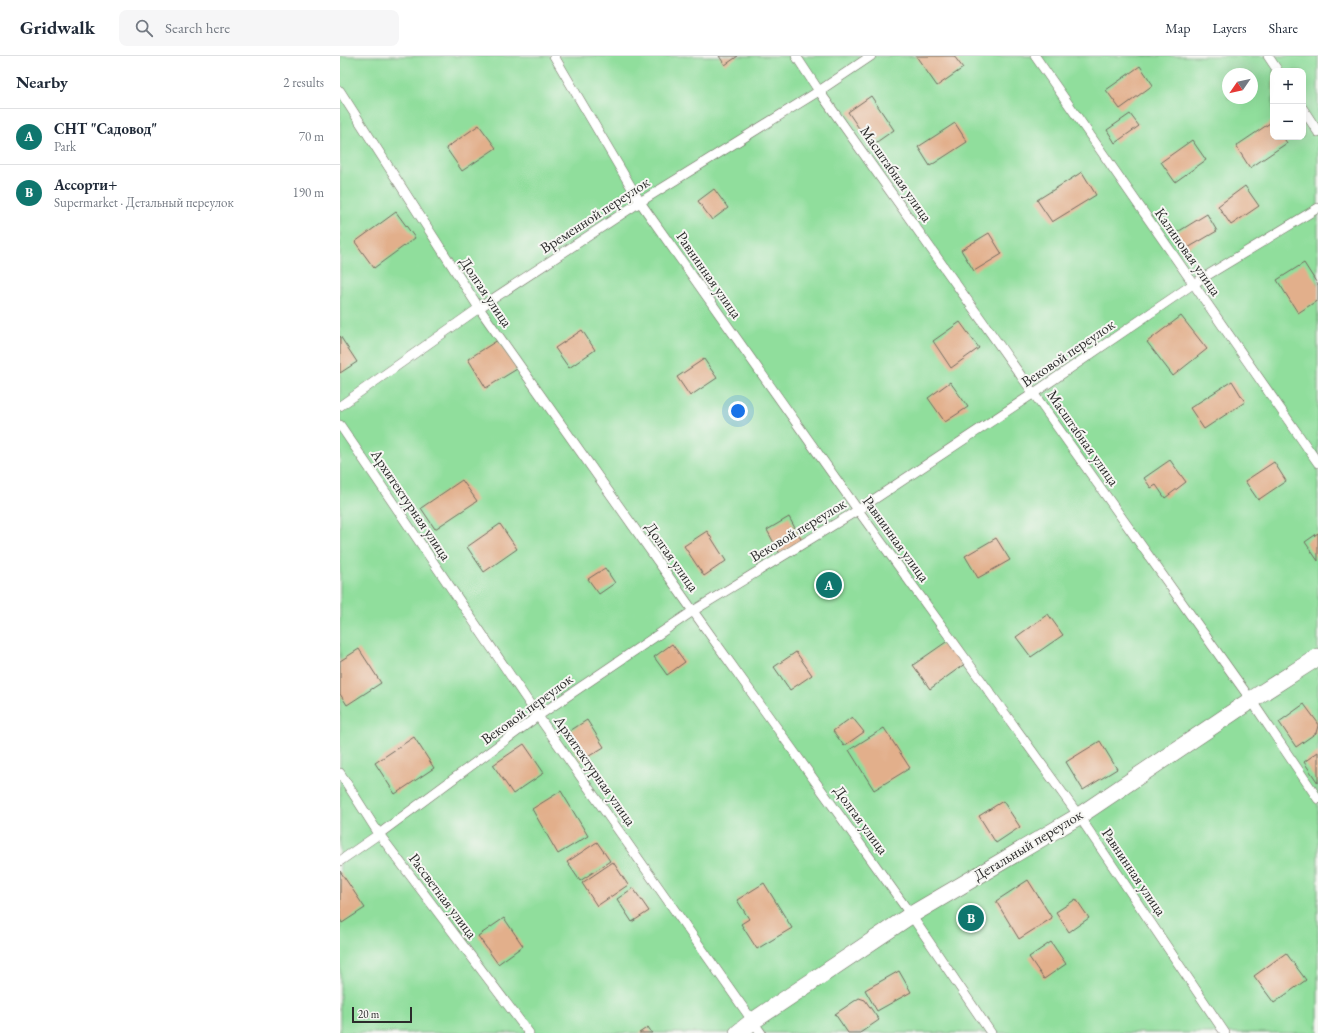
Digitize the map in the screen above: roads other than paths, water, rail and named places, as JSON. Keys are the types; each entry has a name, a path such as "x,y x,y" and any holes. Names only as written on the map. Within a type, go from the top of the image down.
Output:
{"street":[{"name":"Детальный переулок","path":"738,1033 757,1027 911,914 1079,816 1251,700 1318,657"}],"lane":[{"name":"Равнинная улица","path":"554,56 640,202 858,510 1079,816 1225,1033"},
{"name":"Масштабная улица","path":"796,56 819,91 1251,700 1318,799"},
{"name":"Временной переулок","path":"340,406 479,308 640,202 819,91 871,56"},
{"name":"Калиновая улица","path":"1035,56 1318,463"},
{"path":"1268,56 1276,68"},
{"name":"Долгая улица","path":"340,91 479,308 693,611 911,914 990,1033"},
{"path":"1306,114 1318,132"},
{"name":"Вековой переулок","path":"340,861 379,834 538,716 693,611 858,510 1034,393 1193,284 1318,208"},
{"name":"Архитектурная улица","path":"340,425 538,716 757,1027"},
{"name":"Рассветная улица","path":"340,773 379,834 529,1033"}],"place":[{"name":"СНТ \"Садовод\"","path":"829,585"},
{"name":"Ассорти+","path":"971,918"}]}
